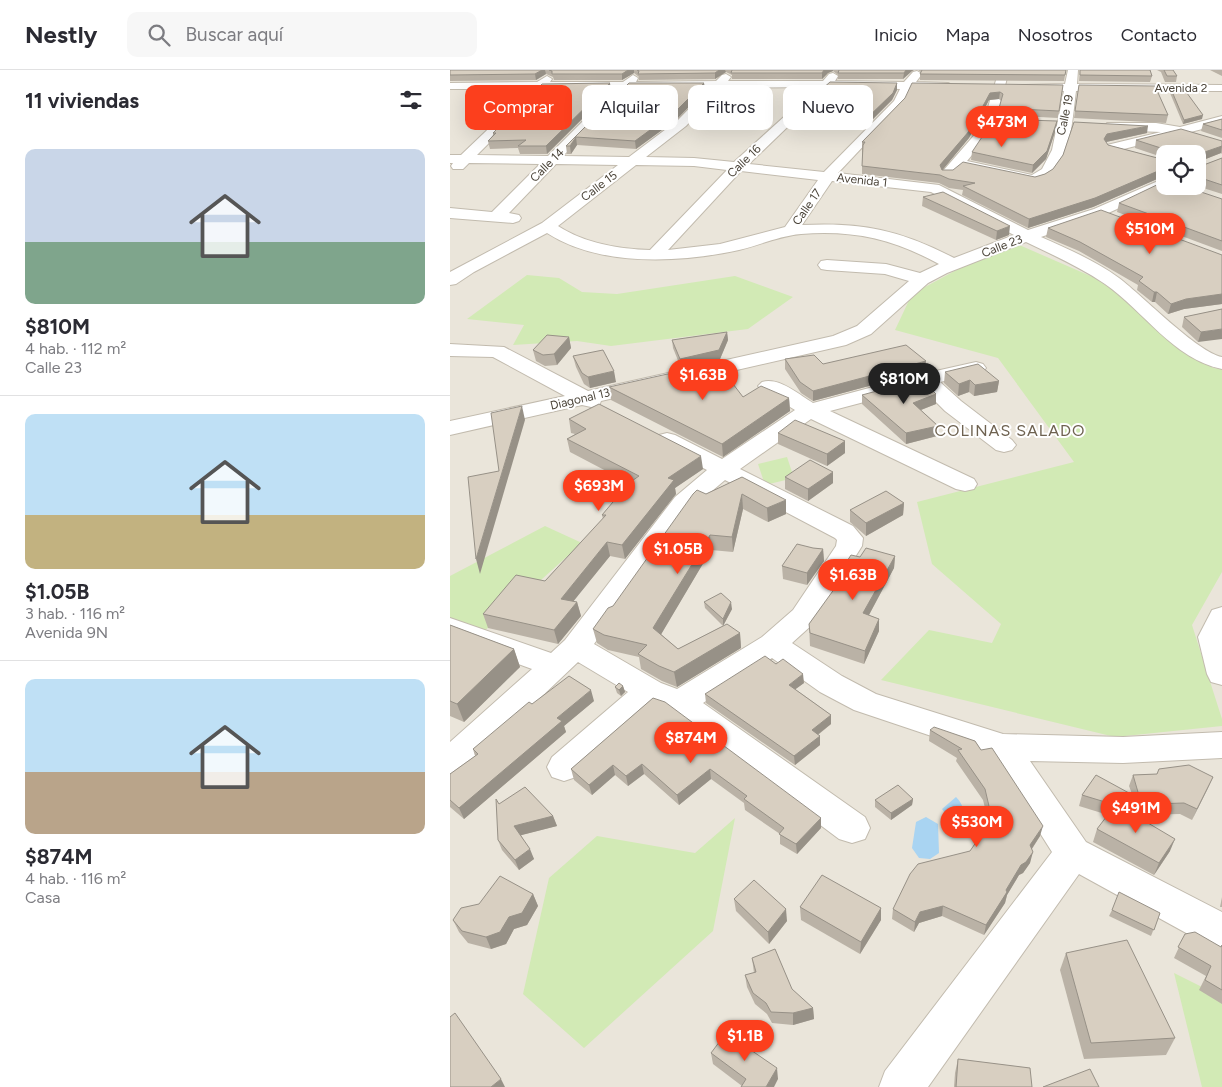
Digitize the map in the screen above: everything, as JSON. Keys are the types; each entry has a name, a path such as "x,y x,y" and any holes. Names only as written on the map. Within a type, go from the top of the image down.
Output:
{"street":[{"path":"540,85 557,70"},
{"name":"Calle 14","path":"624,85 642,70"},
{"name":"Calle 15","path":"721,85 732,70"},
{"name":"Calle 16","path":"654,255 738,166 817,94 838,70"},
{"name":"Calle 17","path":"790,231 828,176 899,102 907,85 922,70"},
{"path":"934,188 959,163 995,121 1005,86 1004,70"},
{"name":"Calle 19","path":"959,163 1034,180 1047,172 1054,161 1064,127 1073,70"},
{"path":"452,87 466,75"},
{"path":"721,85 963,86"},
{"name":"Avenida 2","path":"1005,86 1222,88"},
{"path":"452,87 465,87"},
{"path":"1170,113 1177,130"},
{"name":"Calle 15","path":"450,280 468,268 550,223 688,117"},
{"path":"1112,148 1222,120"},
{"path":"1101,126 1156,127 1177,130 1204,139"},
{"path":"1064,127 1078,139"},
{"name":"Calle 14","path":"496,217 582,129"},
{"path":"450,175 494,130"},
{"path":"1095,143 1139,156"},
{"name":"Avenida 1","path":"450,159 694,162 934,188 1026,236 1072,257 1112,281 1193,350 1212,361 1222,363"},
{"name":"Calle 23","path":"855,336 922,280 953,264 1156,190"},
{"path":"1099,212 1117,219"},
{"path":"450,213 550,223 557,234 600,248 629,254 654,255 709,251 790,231 843,230 885,236 904,241 953,264"},
{"path":"827,265 886,269 922,280"},
{"path":"1162,324 1184,317"},
{"name":"Diagonal 13","path":"450,428 855,336"},
{"path":"450,350 497,351 611,411"},
{"path":"450,762 565,657 684,502 724,469 810,410 925,379 976,368"},
{"path":"925,379 953,406 1004,445"},
{"path":"768,386 810,410 965,484"},
{"path":"646,429 844,532 850,538 849,546 803,617 772,644 679,703"},
{"path":"1222,617 1213,637 1222,674"},
{"path":"450,628 565,657 679,703 852,828"},
{"path":"772,644 831,684 866,702 1003,747 1123,750 1222,744"},
{"path":"564,767 650,691"},
{"path":"1003,747 1073,854 1222,932"},
{"path":"901,1087 1073,854"}],"shaded area":[{"path":"450,70 1222,70 1222,1087 450,1087"}],"green space":[{"path":"1017,244 1095,278 1152,316 1213,368 1222,369 1222,572 1192,625 1222,719 1222,726 1115,737 881,680 929,630 992,643 1001,624 932,564 917,502 1074,462 998,358 895,330 912,294 975,260"},
{"path":"527,275 559,278 582,292 617,294 735,276 793,297 748,329 611,346 577,341 513,345 524,325 467,319"},
{"path":"787,457 794,478 765,485 758,464"},
{"path":"545,526 582,543 450,662 450,576"},
{"path":"735,818 713,931 584,1048 523,994 549,878 597,836 695,853"},
{"path":"1174,973 1222,997 1222,1087 1202,1087"}],"water":[{"path":"956,797 976,826 958,830 942,809"},
{"path":"926,817 938,824 939,853 930,859 919,858 912,848 916,822"}],"building":[{"path":"450,70 542,70 535,74 450,75"},
{"path":"549,70 628,70 622,74 552,74 552,71"},
{"path":"637,70 719,70 715,73 638,74 639,71"},
{"path":"732,70 824,70 822,73 731,73"},
{"path":"839,70 906,70 904,73 838,73"},
{"path":"922,70 1066,70 1065,75 920,74"},
{"path":"1080,70 1150,70 1152,76 1080,75"},
{"path":"1164,70 1173,70 1177,76 1167,76"},
{"path":"830,82 897,83 893,93 873,112 873,85 827,85"},
{"path":"610,83 608,85 582,85 582,111 572,120 572,85 542,84"},
{"path":"629,83 704,83 702,85 688,85 688,99 678,109 678,85 627,85"},
{"path":"912,83 1063,85 1059,111 999,108 1003,94 1000,92 990,93 970,130 940,165 942,170 953,170 963,162 1035,177 1045,174 1053,169 1063,155 1074,122 1148,126 1107,134 1104,139 1108,145 1156,158 1156,172 1095,198 1029,219 963,186 975,183 949,179 940,175 862,166 863,145 865,142 862,142 905,98"},
{"path":"1079,85 1155,86 1168,115 1075,111"},
{"path":"1171,89 1184,89 1203,115 1184,120"},
{"path":"994,119 1057,121 1047,151 1033,165 972,152"},
{"path":"1222,119 1222,130 1203,124"},
{"path":"1181,129 1222,141 1222,146 1206,152 1206,145 1156,146 1136,140"},
{"path":"496,130 562,130 546,146 518,146 526,140 488,141 496,133 493,133"},
{"path":"582,130 650,130 635,141 576,137 570,146 566,146"},
{"path":"1222,158 1222,185 1206,180 1206,164"},
{"path":"1156,185 1156,195 1206,194 1222,199 1222,241 1119,203"},
{"path":"943,192 1010,226 997,231 923,197"},
{"path":"1101,210 1222,255 1222,294 1186,299 1171,304 1157,292 1154,292 1139,281 1143,277 1080,242 1048,228"},
{"path":"1222,309 1222,329 1201,332 1184,317"},
{"path":"727,332 719,350 680,359 672,340"},
{"path":"547,335 569,337 554,354 543,355 533,350"},
{"path":"906,345 926,361 813,391 800,382 785,359 814,355 823,364"},
{"path":"603,350 614,371 588,377 582,373 573,356"},
{"path":"717,363 743,397 761,386 789,398 722,444 609,387"},
{"path":"978,364 999,381 975,385 970,380 959,384 945,372"},
{"path":"921,379 936,394 913,403 938,426 906,433 862,395"},
{"path":"599,404 701,456 668,478 674,480 622,545 607,542 561,599 577,602 554,630 483,614 516,575 545,581 606,515 602,515 629,483 639,476 567,439 586,429 569,419"},
{"path":"522,406 476,559 468,477 499,471 491,413"},
{"path":"795,420 845,441 827,454 778,433"},
{"path":"810,460 833,472 808,489 785,477"},
{"path":"742,477 786,500 767,508 742,494 732,537 710,535 653,628 678,649 727,624 740,633 674,672 638,654 647,645 604,635 593,629 608,608 613,606 693,494 697,490 706,494"},
{"path":"886,491 904,503 866,523 850,510"},
{"path":"797,544 823,549 807,573 782,566"},
{"path":"866,548 895,556 863,613 879,619 865,651 810,633 809,624 840,581 835,580 851,555 860,557"},
{"path":"721,593 731,602 723,619 704,602"},
{"path":"450,625 514,649 457,704 450,701"},
{"path":"765,656 776,664 783,659 803,674 789,685 831,715 812,730 820,736 794,756 705,694"},
{"path":"569,676 591,690 557,718 562,721 459,808 450,800 450,774 478,754 473,749 529,702 532,704"},
{"path":"619,683 623,686 619,690 615,687"},
{"path":"653,698 665,702 821,818 796,844 779,834 784,828 744,799 747,796 710,769 677,795 642,764 626,776 613,765 589,785 571,769"},
{"path":"934,727 975,741 981,750 992,748 1043,826 1030,845 1033,852 1026,862 1021,865 1006,890 1007,892 986,925 943,906 920,912 915,922 893,909 910,874 918,864 970,851 992,819 985,789 958,750 962,749 930,730"},
{"path":"1189,765 1213,777 1197,809 1184,803 1115,805 1082,795 1096,775 1140,799 1133,775 1157,774 1159,769"},
{"path":"898,785 913,799 891,813 875,800"},
{"path":"525,787 553,816 514,826 530,849 515,860 498,840 496,799 499,804"},
{"path":"1116,804 1175,839 1159,863 1097,829"},
{"path":"822,875 881,908 861,942 800,907"},
{"path":"500,876 533,894 522,913 509,917 500,932 486,937 462,931 453,920 461,908 479,904"},
{"path":"754,880 786,909 768,932 734,899"},
{"path":"1119,892 1160,913 1154,930 1112,910"},
{"path":"1195,932 1221,947 1222,945 1222,990 1205,980 1211,966 1178,947 1185,934"},
{"path":"1127,940 1175,1038 1091,1043 1066,953"},
{"path":"775,949 792,989 813,1008 793,1013 771,1012 766,1003 753,993 745,975 756,972 752,958"},
{"path":"455,1013 501,1079 491,1087 450,1087 450,1017"},
{"path":"726,1033 777,1068 766,1087 741,1087 746,1079 711,1053"},
{"path":"958,1059 1030,1068 1032,1087 956,1087"},
{"path":"1090,1069 1099,1087 1043,1087"}],"district":[{"name":"COLINAS SALADO","path":"1010,430"}]}
